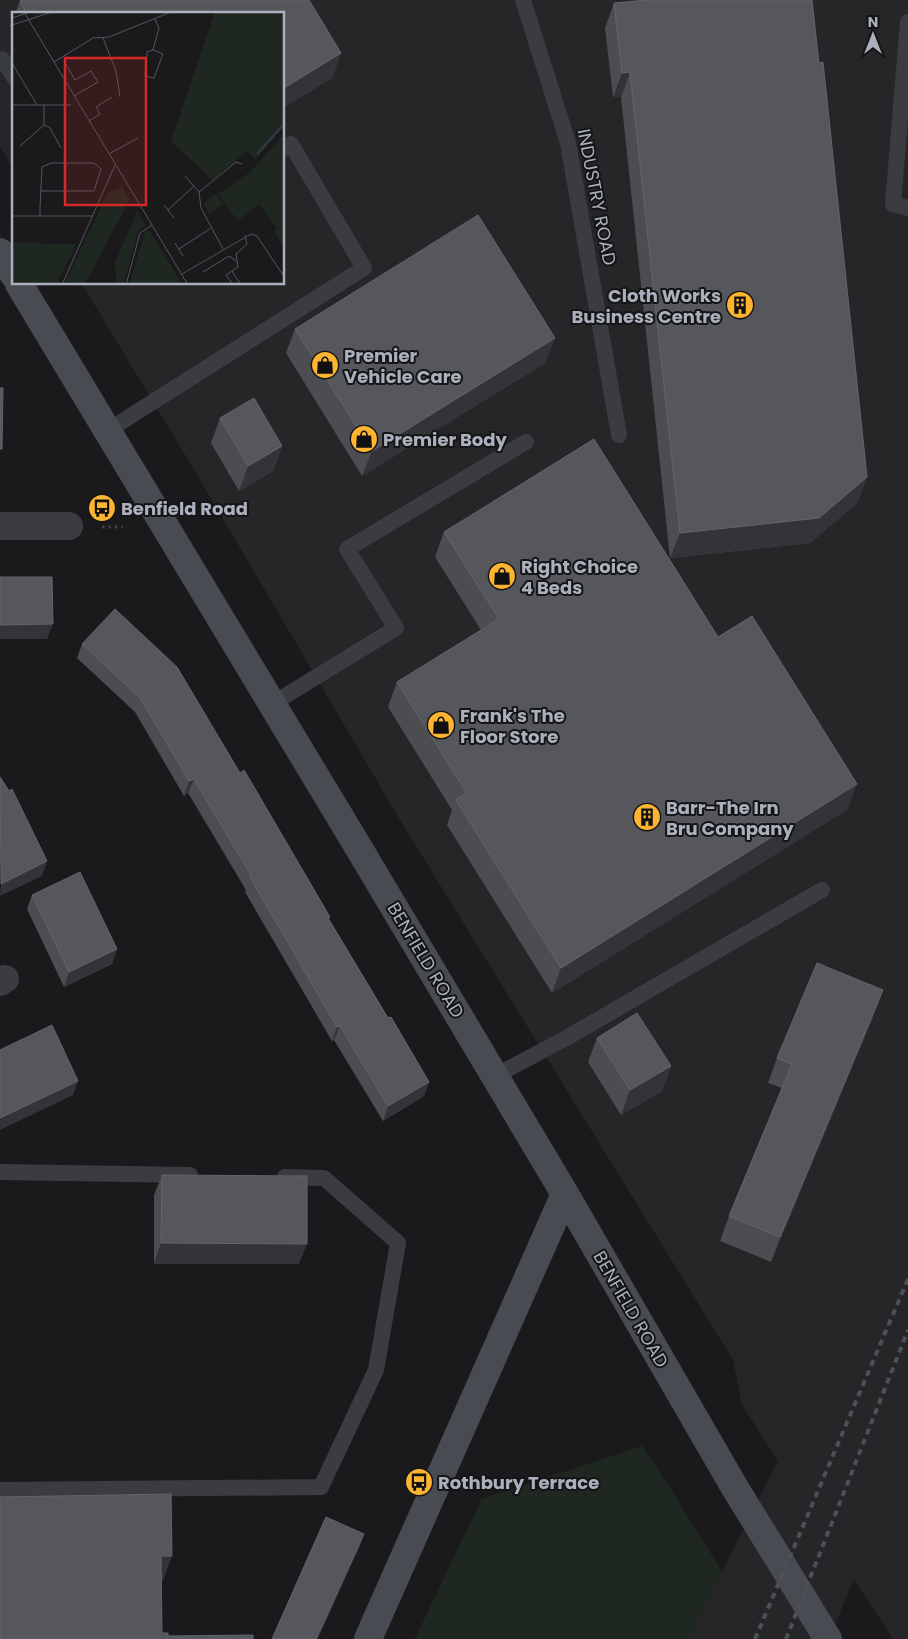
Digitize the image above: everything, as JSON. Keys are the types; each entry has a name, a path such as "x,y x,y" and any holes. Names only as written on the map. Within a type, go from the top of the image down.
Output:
{"street":[{"path":"0,252 12,272"},
{"name":"BENFIELD ROAD","path":"20,285 495,1076 735,1488 828,1639"},
{"path":"0,526 69,526"},
{"path":"368,1639 565,1194"}],"lane":[{"name":"INDUSTRY ROAD","path":"523,0 568,143 619,435"},
{"path":"908,22 893,204 908,208"},
{"path":"2,59 12,75"},
{"path":"107,431 364,268 291,144 285,147"},
{"path":"272,704 396,628 347,549 526,442"},
{"path":"495,1076 568,1037 822,890"},
{"path":"0,1172 206,1176"},
{"path":"0,1490 321,1487 376,1370 398,1243 324,1178 265,1177"}],"path":[{"path":"69,526 165,528"}],"shaded area":[{"path":"0,0 908,0 908,1639 893,1639 854,1579 829,1639 415,1639 482,1499 642,1446 722,1572 778,1461 742,1405 733,1360 400,820 199,478 83,285 285,285 285,12 12,12 12,167 0,147"},
{"path":"642,1446 722,1572 688,1639 415,1639 482,1499"}],"building":[{"path":"309,0 341,53 285,87 285,12 26,12 20,1"},
{"name":"Cloth Works Business Centre","path":"647,0 812,0 819,63 823,62 867,477 819,518 680,533 630,72 622,73 614,3"},
{"path":"478,215 555,338 372,451 295,329"},
{"path":"0,388 3,388 2,449 0,449"},
{"path":"254,398 282,446 248,466 220,418"},
{"path":"594,439 718,637 752,616 857,784 561,968 456,800 467,793 397,682 499,619 444,532"},
{"path":"0,577 52,577 53,624 0,625"},
{"path":"115,609 177,667 240,773 244,770 330,917 328,918 388,1018 391,1017 429,1082 388,1106 340,1026 337,1027 194,779 189,781 140,698 82,644"},
{"path":"0,777 9,791 12,789 47,861 1,884"},
{"path":"80,872 117,949 69,972 32,895"},
{"path":"817,963 883,990 780,1237 729,1216 792,1064 777,1058"},
{"path":"637,1013 671,1066 630,1090 597,1038"},
{"path":"52,1025 78,1081 0,1118 0,1050"},
{"path":"162,1175 307,1176 307,1244 161,1243"},
{"path":"171,1494 172,1556 161,1556 162,1633 168,1633 168,1636 253,1635 253,1639 0,1639 0,1497"},
{"path":"326,1517 364,1534 316,1639 272,1639"}],"railway":[{"path":"755,1639 908,1279"},
{"path":"786,1639 908,1330"}],"place":[{"name":"Cloth Works Business Centre","path":"740,305"},
{"name":"Premier Vehicle Care","path":"325,365"},
{"name":"Premier Body","path":"364,439"},
{"name":"Benfield Road","path":"102,508"},
{"name":"Right Choice 4 Beds","path":"502,576"},
{"name":"Frank's The Floor Store","path":"441,725"},
{"name":"Barr-The Irn Bru Company","path":"647,817"},
{"name":"Rothbury Terrace","path":"419,1482"}]}
